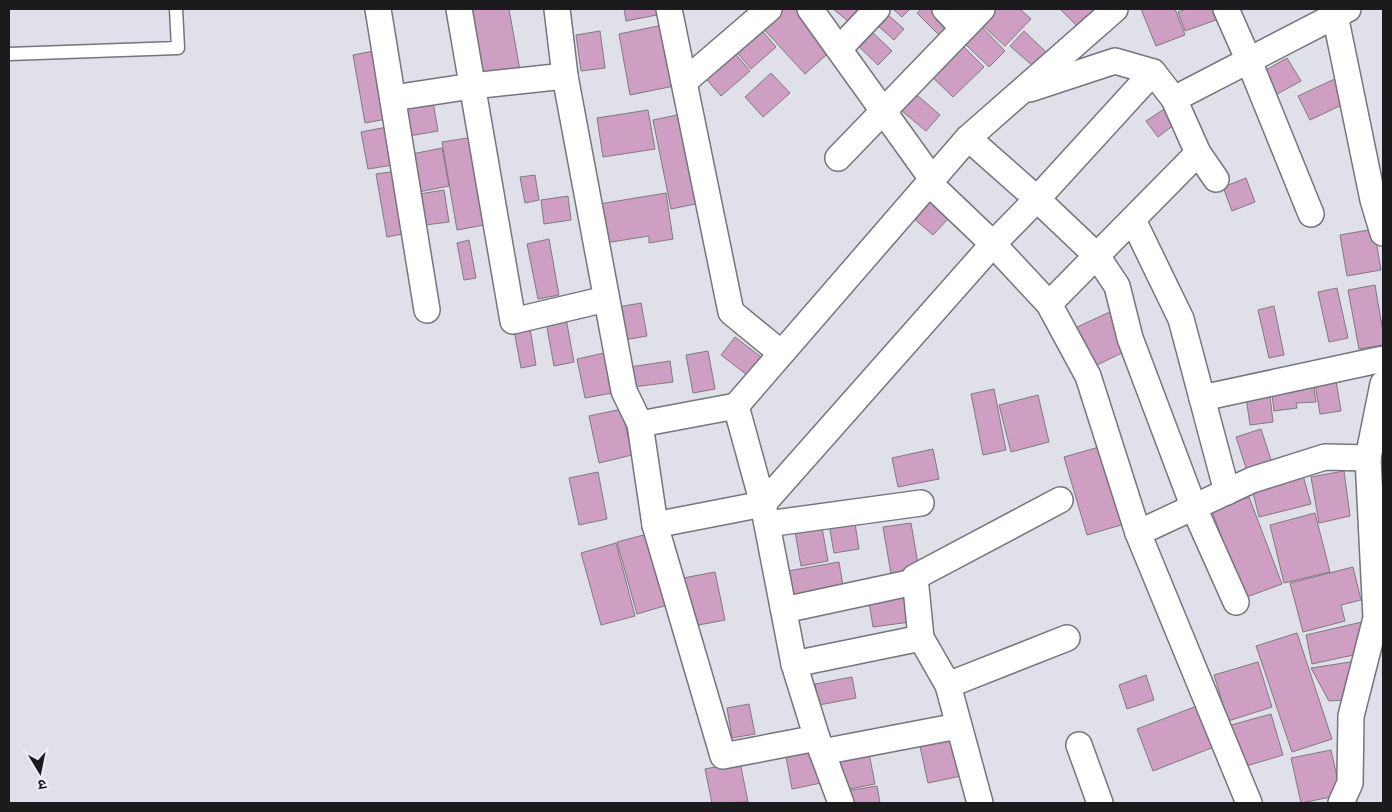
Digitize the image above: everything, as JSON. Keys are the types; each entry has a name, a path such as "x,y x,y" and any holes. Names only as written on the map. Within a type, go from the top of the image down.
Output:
{"street":[{"path":"378,9 428,310"},
{"path":"459,9 513,322 606,299"},
{"path":"557,9 565,76 624,392 640,424 654,526 723,756 958,726"},
{"path":"669,9 731,312 781,353"},
{"path":"684,82 769,9"},
{"path":"810,9 884,110 931,181 1049,304 1088,376 1138,533 1249,803"},
{"path":"839,49 877,9"},
{"path":"945,9 963,28"},
{"path":"838,158 982,9"},
{"path":"640,424 736,406 968,138 1115,9"},
{"path":"1226,9 1311,214"},
{"path":"1174,99 1249,61 1338,11 1373,200 1383,233"},
{"path":"1019,93 1115,61 1153,72 1174,99 1198,153 1216,179"},
{"path":"765,514 993,244 1037,199 1153,72"},
{"path":"393,98 472,86 565,76"},
{"path":"968,138 1037,199 1097,256 1116,286 1130,338 1194,508 1236,602"},
{"path":"1049,304 1198,153"},
{"path":"1133,220 1181,319 1227,492"},
{"path":"1202,398 1383,359"},
{"path":"1341,803 1350,783 1351,716 1376,618 1368,458 1383,384"},
{"path":"736,406 765,514 794,664 841,803"},
{"path":"1138,533 1252,480 1325,457 1368,458"},
{"path":"980,803 948,686 921,638 915,577 1060,500"},
{"path":"654,526 765,514 921,503"},
{"path":"784,610 914,582"},
{"path":"794,664 921,638"},
{"path":"948,686 1067,638"},
{"path":"1079,745 1100,803"}],"lane":[{"path":"9,54 178,48 176,9"}],"building":[{"path":"468,9 509,9 521,76 482,83"},
{"path":"624,9 661,9 662,14 626,21"},
{"path":"777,9 798,9 834,48 805,74 760,25"},
{"path":"833,9 867,9 853,25"},
{"path":"893,9 910,9 902,17"},
{"path":"921,9 932,9 951,27 941,37 917,13"},
{"path":"992,9 1020,9 1031,19 1005,46 979,22"},
{"path":"1060,9 1097,9 1078,27"},
{"path":"1141,9 1175,9 1185,35 1156,46"},
{"path":"1186,9 1212,9 1216,20 1185,31 1178,12"},
{"path":"886,13 904,29 894,40 877,25"},
{"path":"668,24 679,85 630,95 619,34"},
{"path":"980,25 1005,51 989,67 963,42"},
{"path":"866,26 892,51 878,65 852,40"},
{"path":"759,27 776,47 751,69 734,49"},
{"path":"600,31 605,68 581,71 576,35"},
{"path":"1024,31 1047,53 1034,67 1010,46"},
{"path":"958,41 984,67 953,97 927,72"},
{"path":"379,50 392,118 365,123 353,55"},
{"path":"732,50 750,71 721,96 703,75"},
{"path":"1287,58 1301,81 1270,98 1257,75"},
{"path":"771,73 790,93 763,117 745,97"},
{"path":"1339,77 1350,101 1310,120 1298,96"},
{"path":"910,89 940,115 926,131 896,106"},
{"path":"432,96 438,131 403,137 397,101"},
{"path":"1164,109 1175,124 1158,137 1146,121"},
{"path":"648,110 655,149 603,157 597,118"},
{"path":"687,113 705,202 671,209 653,120"},
{"path":"392,126 399,164 368,169 361,132"},
{"path":"474,137 489,224 457,230 442,142"},
{"path":"442,148 449,186 414,193 407,155"},
{"path":"398,171 408,233 387,237 376,174"},
{"path":"535,175 539,200 525,203 520,177"},
{"path":"1246,178 1255,202 1232,211 1223,187"},
{"path":"444,190 449,222 417,226 413,195"},
{"path":"666,193 673,239 649,243 649,236 605,243 599,204"},
{"path":"568,196 571,220 544,224 541,200"},
{"path":"929,200 949,218 933,235 912,217"},
{"path":"1374,229 1381,270 1347,276 1340,235"},
{"path":"549,239 559,295 538,299 527,244"},
{"path":"469,240 476,278 464,280 457,243"},
{"path":"1375,285 1383,332 1383,345 1359,349 1348,290"},
{"path":"1337,288 1348,338 1329,342 1318,292"},
{"path":"641,303 647,336 624,340 618,307"},
{"path":"1274,306 1284,355 1269,358 1258,310"},
{"path":"1114,310 1132,348 1093,367 1075,328"},
{"path":"565,313 574,362 554,366 545,317"},
{"path":"529,322 536,365 521,368 513,325"},
{"path":"735,337 765,360 751,378 721,355"},
{"path":"708,351 715,389 693,393 686,355"},
{"path":"609,352 617,392 585,398 577,359"},
{"path":"670,361 673,382 633,387 630,367"},
{"path":"1335,374 1341,411 1320,414 1314,377"},
{"path":"1313,380 1316,402 1296,403 1297,408 1274,411 1271,386"},
{"path":"1269,387 1273,422 1250,425 1245,390"},
{"path":"994,389 1006,450 983,455 971,394"},
{"path":"1038,395 1049,442 1011,452 999,405"},
{"path":"622,409 632,455 599,463 589,416"},
{"path":"1261,429 1273,466 1248,474 1236,437"},
{"path":"1106,445 1128,523 1087,535 1064,457"},
{"path":"933,449 939,479 898,487 892,458"},
{"path":"1344,471 1350,516 1319,523 1311,477"},
{"path":"598,472 607,519 579,525 569,478"},
{"path":"1302,472 1311,504 1259,517 1251,485"},
{"path":"1249,497 1282,584 1244,598 1212,511"},
{"path":"1315,513 1330,572 1284,583 1270,525"},
{"path":"854,517 859,549 834,553 828,519"},
{"path":"821,522 828,561 801,566 794,526"},
{"path":"911,523 919,570 891,574 883,527"},
{"path":"651,533 671,604 637,614 617,542"},
{"path":"616,543 635,616 601,625 581,553"},
{"path":"839,562 844,592 794,602 788,571"},
{"path":"1353,567 1361,600 1341,605 1345,621 1303,632 1290,583"},
{"path":"715,572 725,620 688,627 678,579"},
{"path":"906,590 910,622 873,627 868,596"},
{"path":"1362,622 1358,654 1312,664 1306,635"},
{"path":"1297,633 1332,739 1292,752 1256,646"},
{"path":"1357,661 1344,700 1329,701 1311,668"},
{"path":"1258,662 1272,707 1228,721 1214,675"},
{"path":"1146,675 1154,700 1127,709 1119,685"},
{"path":"852,677 856,698 819,705 815,684"},
{"path":"749,704 755,734 732,738 727,708"},
{"path":"1202,704 1219,745 1153,771 1137,729"},
{"path":"1271,714 1283,755 1243,767 1231,725"},
{"path":"951,730 961,776 928,783 918,737"},
{"path":"813,745 821,783 792,789 785,751"},
{"path":"868,748 875,784 844,790 838,754"},
{"path":"1331,750 1341,795 1301,803 1291,758"},
{"path":"740,762 748,802 712,803 705,769"},
{"path":"877,786 880,803 848,803 846,791"}]}
